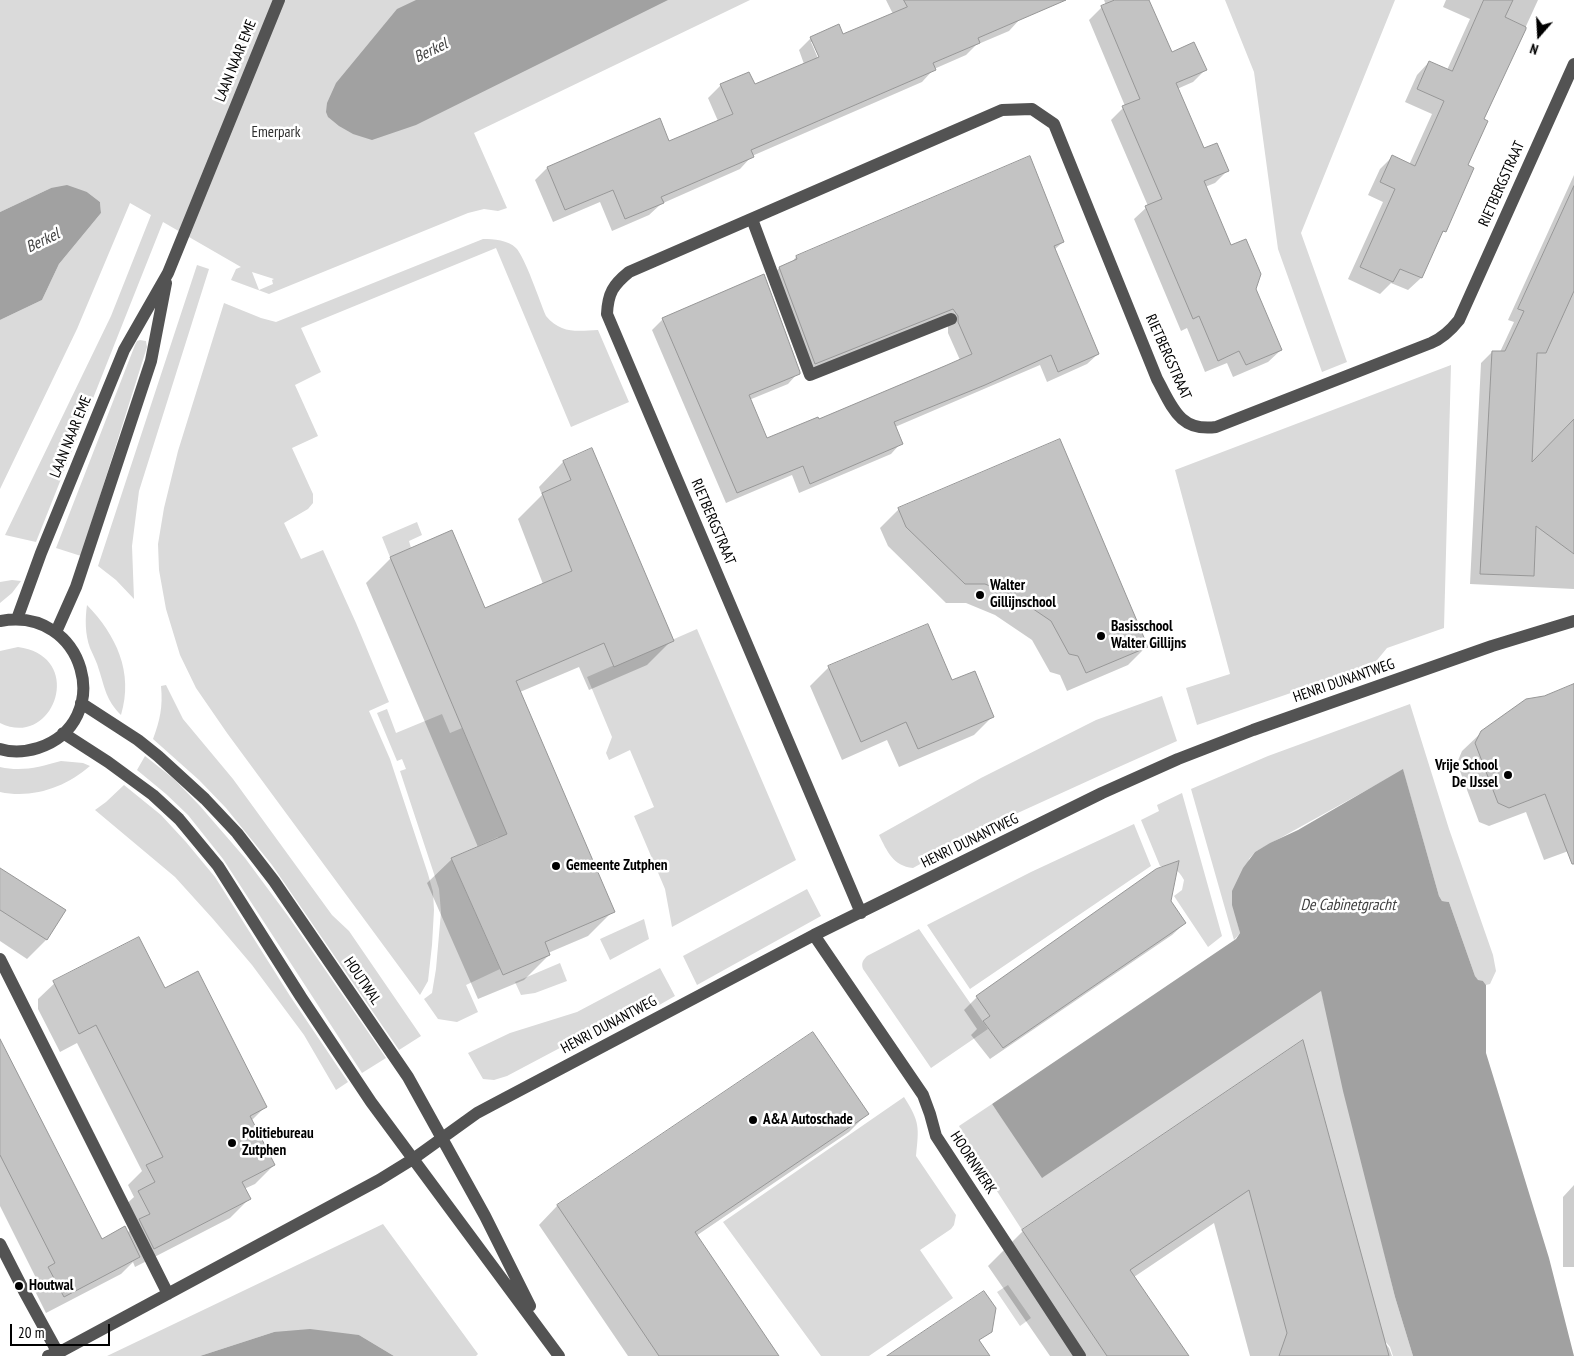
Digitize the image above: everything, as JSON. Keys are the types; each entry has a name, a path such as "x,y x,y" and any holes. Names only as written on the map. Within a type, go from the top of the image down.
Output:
{"street":[{"name":"LAAN NAAR EME","path":"17,619 41,553 124,350 168,273 280,0"},
{"name":"RIETBERGSTRAAT","path":"861,913 607,314 607,303 611,290 619,280 629,272 1002,110 1032,109 1054,124 1157,378 1175,412 1192,425 1204,429 1216,427 1431,343 1440,339 1452,329 1459,320 1574,64"},
{"path":"752,219 810,376 951,319"},
{"name":"LAAN NAAR EME","path":"56,632 76,587 152,361 168,273"},
{"path":"0,621 17,619 38,623 56,632 70,646 80,663 84,683 81,703 74,719 63,733 47,745 28,751 9,752 0,749"},
{"name":"HENRI DUNANTWEG","path":"413,1159 477,1113 814,935 1102,793 1253,730 1492,646 1574,621"},
{"name":"HOUTWAL","path":"81,703 126,731 158,756 205,799 237,833 274,881 408,1077 489,1224 544,1335"},
{"name":"HOUTWAL","path":"63,733 122,772 152,795 179,819 218,866 301,997 371,1102 559,1356"},
{"name":"HOORNWERK","path":"814,935 923,1096 936,1136 1080,1356"},
{"path":"0,959 168,1294"},
{"path":"0,1244 53,1354 379,1180 413,1159"}],"green space":[{"name":"Emerpark","path":"0,0 750,0 474,133 507,208 498,211 484,209 468,213 269,294 231,280 236,269 241,267 163,222 36,542 5,535 111,316 151,215 130,203 77,329 0,489 0,320 42,300 59,264 101,213 100,202 87,192 51,188 0,212","holes":["252,272 274,279 272,280 273,284 259,290"]},
{"path":"1225,0 1395,0 1301,233 1347,362 1322,372 1278,249 1254,72"},
{"path":"483,239 505,242 516,248 528,270 546,316 552,322 564,329 598,330 629,402 571,427 496,248 301,328 321,372 295,385 318,436 292,448 313,494 313,503 308,509 284,523 301,559 323,550 389,702 369,711 390,759 433,892 434,910 428,981 420,995 196,688 180,655 166,609 159,570 158,544 164,508 178,451 224,303 276,322"},
{"path":"197,265 209,269 139,491 132,546 134,599 116,580 98,566"},
{"path":"140,340 146,341 147,347 81,556 56,548 135,345"},
{"path":"1451,365 1444,628 1387,648 1373,665 1197,725 1186,688 1230,674 1175,470"},
{"path":"417,522 422,535 409,541 411,548 390,557 382,537"},
{"path":"21,581 12,593 0,603 0,582"},
{"path":"87,605 106,629 120,655 124,669 125,684 121,715 107,694 88,643 86,626"},
{"path":"697,629 796,860 672,927 665,889 634,816 654,807 630,750 609,760 606,753 612,737 587,677"},
{"path":"18,647 39,654 52,666 57,682 55,698 48,713 35,724 19,728 0,723 0,651"},
{"path":"166,685 183,719 233,779 332,915 349,931 421,1036 399,1050 272,865 226,808 199,780 153,739 162,700 161,686"},
{"path":"1162,696 1177,741 987,827 913,868 906,867 896,861 885,847 879,835 981,778 1096,720"},
{"path":"1410,704 1449,829 1493,955 1496,971 1490,984 1486,985 1483,981 1478,981 1475,976 1449,902 1442,901 1439,896 1403,770 1255,852 1249,859 1237,921 1240,933 1234,940 1191,789 1268,756"},
{"path":"387,709 396,733 442,714 450,733 462,728 508,835 499,839 498,837 451,858 500,969 466,985 478,1012 457,1022 438,1019 424,999 432,993 436,969 441,912 439,889 400,771 406,769 402,759 397,761 377,713"},
{"path":"145,756 174,779 245,858 288,916 386,1058 362,1073 223,859 188,815 137,770"},
{"path":"61,761 83,763 90,766 70,780 48,790 25,794 0,792 0,767 23,769"},
{"path":"124,785 161,815 215,877 290,996 348,1082 336,1090 304,1035 252,965 213,919 175,877 95,810"},
{"path":"1182,793 1222,936 1208,947 1174,896 1182,890 1184,880 1175,869 1160,866 1141,820 1159,811 1157,805"},
{"path":"1134,824 1151,866 970,989 927,925 1031,872"},
{"path":"807,889 821,916 697,985 683,956"},
{"path":"644,919 649,939 610,960 600,939"},
{"path":"919,929 988,1029 931,1068 862,965 863,960 867,956"},
{"path":"560,963 567,981 535,993 521,995 515,982"},
{"path":"660,968 675,996 647,1012 607,1023 507,1076 494,1080 483,1079 468,1053 510,1033 577,1012"},
{"path":"1321,990 1395,1297 1413,1356 1393,1356 1390,1347 1384,1340 1303,1040 1022,1230 984,1171 959,1126 992,1104 1043,1177"},
{"path":"904,1097 916,1119 918,1138 916,1156 956,1215 951,1229 920,1250 953,1298 869,1356 821,1356 723,1222"},
{"path":"383,1224 478,1354 476,1356 394,1356 359,1335 274,1332 200,1356 107,1356"},
{"path":"1008,1285 1031,1318 1020,1326 997,1292"}],"water":[{"name":"Berkel","path":"416,0 668,0 416,125 372,140 353,134 339,126 328,117 326,112 327,103 336,83 397,9"},
{"name":"Berkel","path":"67,185 87,192 100,202 101,213 59,264 42,300 0,320 0,212 51,188"},
{"name":"De Cabinetgracht","path":"1403,769 1439,896 1442,901 1449,902 1475,976 1486,985 1486,1053 1549,1258 1574,1356 1413,1356 1395,1297 1343,1091 1321,991 1042,1178 992,1104 1236,939 1240,933 1232,905 1232,891 1243,868 1255,852 1298,830"},
{"path":"310,1329 359,1335 394,1356 200,1356 274,1332"}],"building":[{"path":"904,0 1066,0 978,38 980,43 933,63 936,70 751,150 754,157 661,197 664,203 625,219 613,190 565,210 547,167 660,118 669,141 733,114 720,84 749,72 755,84 819,57 810,37 839,24 843,34 907,7"},
{"path":"1115,0 1149,0 1172,52 1194,42 1207,70 1176,83 1204,148 1217,143 1229,171 1204,181 1231,245 1246,239 1261,274 1256,289 1282,350 1246,365 1239,351 1218,361 1199,316 1193,319 1145,206 1162,199 1122,106 1140,99 1101,6"},
{"path":"1484,0 1513,0 1505,17 1526,27 1526,29 1484,119 1488,121 1468,165 1474,168 1446,232 1443,231 1422,278 1400,269 1393,282 1360,267 1395,189 1380,182 1392,155 1415,166 1444,101 1417,89 1429,61 1452,71"},
{"path":"1030,156 1064,242 1054,246 1099,354 1058,372 1051,355 985,385 894,422 903,444 810,484 803,466 737,493 662,318 764,274 800,372 800,374 749,395 767,438 818,417 819,419 972,354 958,322 958,316 953,309 815,364 779,267 797,259 796,256"},
{"path":"1574,186 1574,291 1546,353 1537,353 1532,462 1574,419 1574,554 1536,526 1534,576 1480,574 1492,351 1505,351 1524,311 1518,309"},
{"path":"1060,439 1148,647 1086,673 1078,656 1069,654 1051,621 1014,596 985,584 965,584 906,527 898,508"},
{"path":"592,448 674,641 614,667 604,643 516,681 615,912 545,942 550,955 503,975 451,858 507,834 390,557 452,530 485,608 572,571 542,493 571,480 563,461"},
{"path":"928,624 952,680 975,671 994,717 918,749 906,722 861,742 828,666"},
{"path":"1574,684 1574,864 1572,864 1545,794 1509,808 1498,803 1475,743 1481,731 1526,699 1544,696"},
{"path":"1179,861 1171,901 1186,923 1003,1048 983,1021 990,1016 976,996 1156,869"},
{"path":"0,868 66,910 47,940 0,910"},
{"path":"139,937 165,988 198,971 267,1107 250,1116 275,1165 242,1182 251,1199 154,1249 139,1219 150,1214 138,1191 155,1182 146,1165 163,1157 96,1025 79,1034 53,981"},
{"path":"813,1032 869,1114 695,1232 779,1356 659,1356 557,1205"},
{"path":"0,1039 102,1239 125,1226 140,1257 64,1297 48,1267 55,1263 0,1155"},
{"path":"1303,1040 1389,1356 1279,1356 1287,1333 1249,1190 1130,1270 1189,1356 1107,1356 1022,1230"},
{"path":"984,1291 996,1308 992,1332 979,1340 990,1356 887,1356"}],"place":[{"name":"Walter Gillijnschool","path":"980,595"},
{"name":"Basisschool Walter Gillijns","path":"1101,636"},
{"name":"Vrije School De IJssel","path":"1508,775"},
{"name":"Gemeente Zutphen","path":"556,866"},
{"name":"A&A Autoschade","path":"753,1120"},
{"name":"Politiebureau Zutphen","path":"232,1143"},
{"name":"Houtwal","path":"19,1286"}]}
